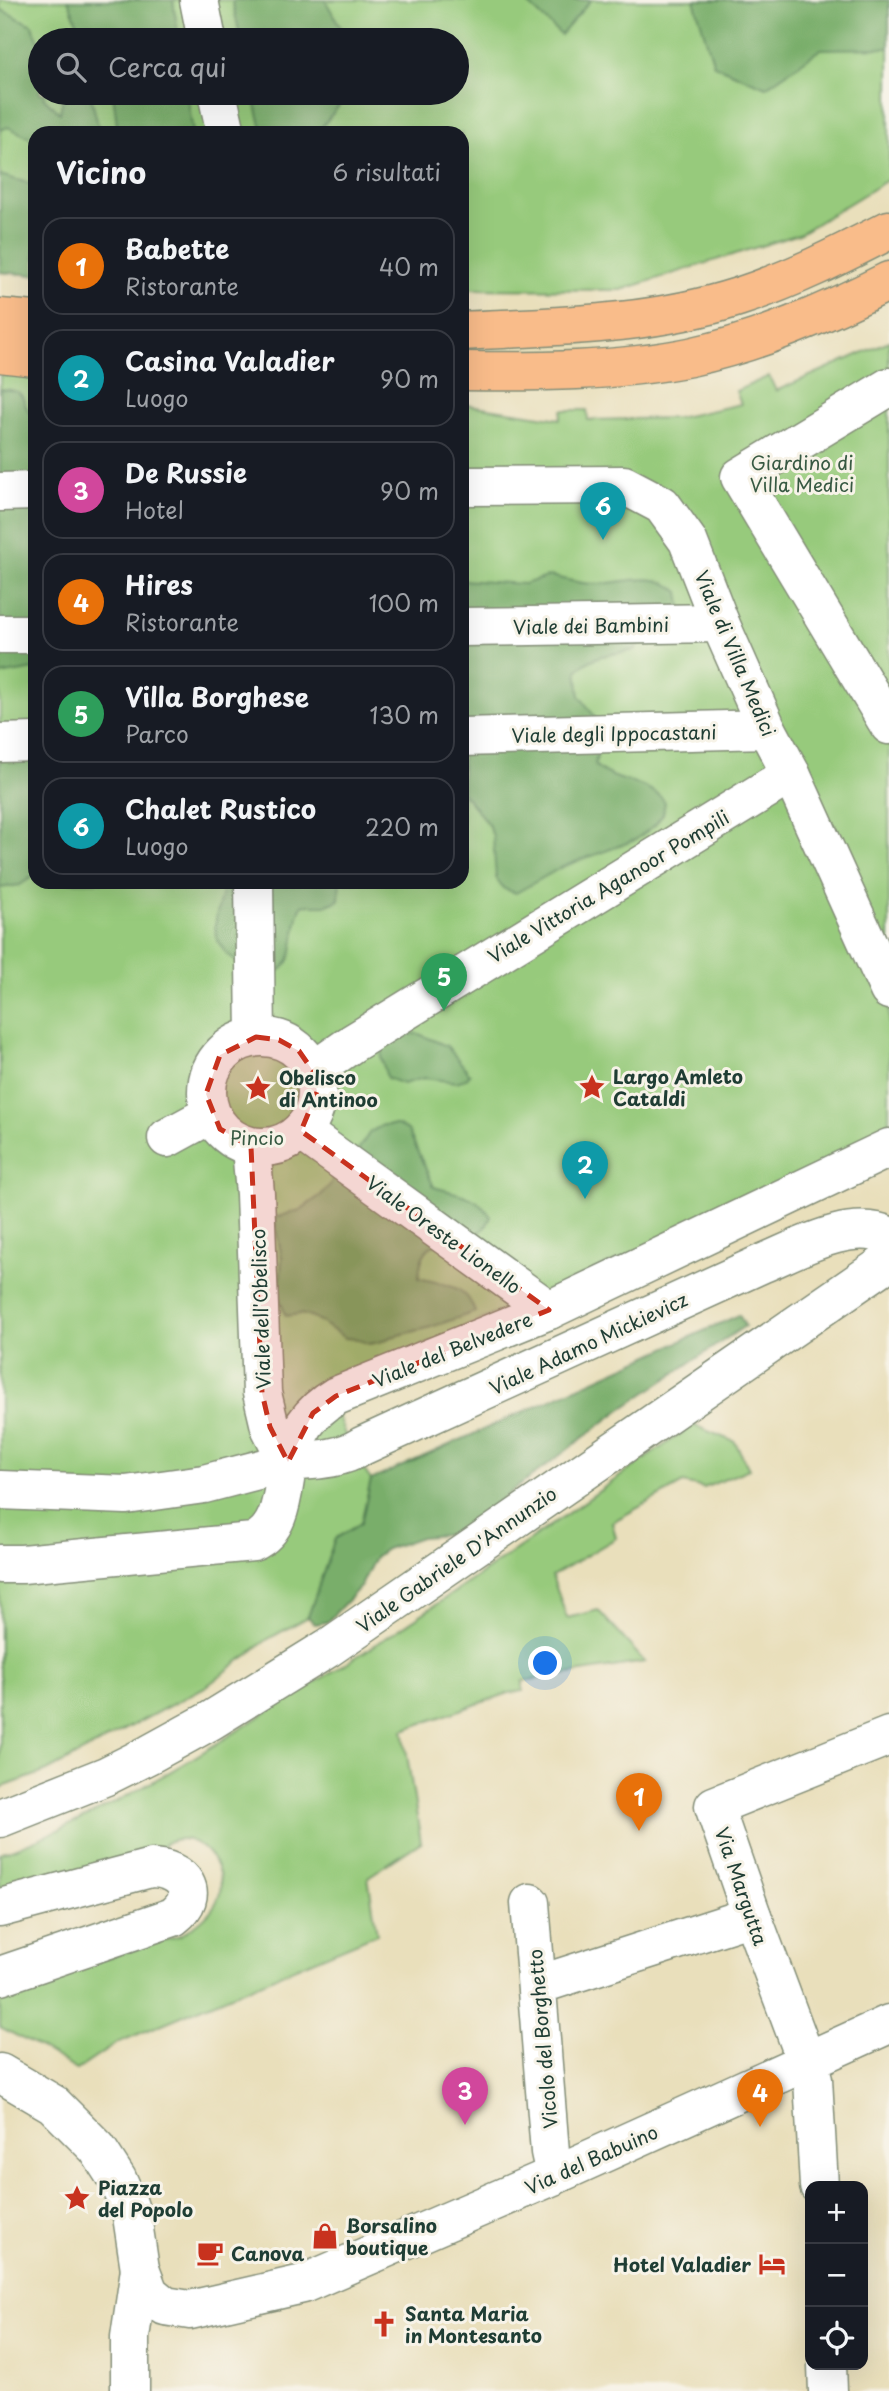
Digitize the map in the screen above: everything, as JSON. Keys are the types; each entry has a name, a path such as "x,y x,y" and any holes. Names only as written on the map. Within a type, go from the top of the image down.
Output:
{"main road":[{"path":"469,331 596,324 708,306 794,276 889,230"},
{"path":"469,371 604,369 691,356 751,339 825,313 889,281"},
{"path":"0,318 28,320"},
{"path":"0,353 28,357"}],"street":[{"path":"199,0 205,28"},
{"path":"220,105 224,126"},
{"path":"888,723 740,477 889,387"},
{"name":"Viale di Villa Medici","path":"469,486 624,485 662,505 688,541 720,623 767,729 791,774 889,990"},
{"path":"0,492 28,491"},
{"name":"Viale dei Bambini","path":"469,628 720,623"},
{"path":"0,634 28,634"},
{"name":"Viale degli Ippocastani","path":"469,737 767,729"},
{"path":"0,743 28,742"},
{"name":"Viale Vittoria Aganoor Pompili","path":"313,1071 353,1042 791,774"},
{"path":"254,889 256,1037"},
{"path":"256,1037 279,1040 299,1051 313,1071 317,1092 313,1113 301,1131 286,1142 268,1147 251,1147 234,1140 220,1129 211,1114 206,1094 209,1073 220,1055 236,1043 256,1037"},
{"path":"167,1138 211,1114"},
{"name":"Viale Oreste Lionello","path":"301,1131 549,1310"},
{"name":"Viale dell'Obelisco","path":"251,1147 262,1393 273,1436 288,1462"},
{"name":"Viale del Belvedere","path":"11,1564 253,1542 272,1530 288,1462 304,1424 322,1404 549,1310 889,1148"},
{"name":"Viale Adamo Mickievicz","path":"288,1462 321,1459 352,1452 761,1264 806,1246 833,1236 866,1229 889,1236"},
{"name":"Viale Gabriele D'Annunzio","path":"0,1818 106,1776 150,1754 276,1680 371,1618 889,1261"},
{"path":"10,1490 126,1494 204,1483 288,1462"},
{"name":"Via Margutta","path":"819,2181 813,2079 714,1806 889,1736"},
{"path":"0,1908 151,1868 176,1874 185,1882 188,1891 185,1906 173,1917 0,1976"},
{"name":"Vicolo del Borghetto","path":"530,1903 550,2152 555,2175"},
{"path":"538,1985 752,1916"},
{"name":"Via del Babuino","path":"140,2269 149,2293 156,2300 165,2306 182,2310 243,2300 290,2287 555,2175 889,2024"},
{"path":"0,2073 53,2104 97,2148 117,2179 128,2204 140,2269 130,2337 130,2391"},
{"path":"827,2370 828,2391"}],"highlighted area":[{"path":"256,1037 279,1040 299,1051 313,1071 317,1092 301,1131 549,1310 336,1396 313,1413 288,1462 270,1427 262,1393 251,1147 220,1129 206,1094 220,1055"}],"green space":[{"path":"0,0 889,0 889,179 799,234 621,290 469,289 469,126 28,126 28,274 0,272"},
{"path":"68,0 173,0 177,28 79,28"},
{"path":"232,0 325,0 341,28 238,28"},
{"path":"524,0 591,0 561,35"},
{"path":"694,0 889,0 889,48 821,49 766,87 714,65"},
{"path":"0,9 33,28 28,28 28,105 51,105 60,113 62,105 93,105 98,126 28,126 28,137 8,127 0,130"},
{"path":"114,105 189,105 192,126 117,126"},
{"path":"256,105 340,105 323,126 261,126"},
{"path":"0,175 28,183 28,274 0,272"},
{"name":"Pincio","path":"889,341 889,1141 418,1348 321,1383 338,1416 352,1453 371,1480 361,1523 335,1539 308,1617 268,1639 207,1686 47,1771 0,1788 0,375 28,377 28,889 469,889 469,405 560,419 562,410 587,410 588,420 677,418 741,404 736,391 769,376 776,391"},
{"path":"0,389 21,395 28,410 28,670 0,675"},
{"path":"550,576 594,584 649,579 660,581 679,592 681,606 641,640 635,650 597,658 577,671 580,696 603,729 595,765 612,776 650,789 665,802 663,814 655,825 635,840 562,867 516,893 504,889 496,878 493,836 488,824 469,801 469,580 524,584"},
{"path":"28,724 28,880 20,885 0,888 0,730"},
{"path":"223,889 340,889 339,900 327,905 302,905 289,961 276,972 256,971 235,960 220,944 216,935"},
{"path":"401,1033 419,1034 447,1046 470,1074 466,1079 456,1082 424,1078 403,1084 387,1078 381,1057 383,1047"},
{"path":"383,1125 397,1125 408,1130 434,1187 473,1199 491,1217 483,1230 472,1236 438,1243 429,1248 422,1259 419,1278 460,1290 471,1302 475,1312 369,1344 345,1338 313,1317 300,1314 286,1316 279,1298 282,1258 274,1218 300,1210 321,1195 331,1184 334,1171 355,1154 370,1132"},
{"path":"739,1315 745,1326 620,1410 459,1531 421,1537 386,1549 375,1557 361,1586 327,1622 315,1624 308,1617 335,1539 361,1523 371,1480"},
{"path":"693,1425 735,1442 749,1469 704,1488 683,1483 612,1522 616,1538 552,1576 567,1618 598,1610 645,1662 523,1681 523,1691 509,1693 403,1730 421,1842 368,1877 377,1934 117,2043 77,2070 0,2027 0,1990 181,1935 208,1914 219,1896 221,1885 219,1874 209,1854 192,1841 181,1839 165,1844 157,1858 0,1887 0,1854 72,1824 209,1749 430,1609"}],"place":[{"name":"Chalet Rustico","path":"603,540"},
{"name":"Villa Borghese","path":"444,1011"},
{"name":"Largo Amleto Cataldi","path":"592,1087"},
{"name":"Obelisco di Antinoo","path":"258,1088"},
{"name":"Casina Valadier","path":"585,1199"},
{"name":"Babette","path":"639,1831"},
{"name":"De Russie","path":"465,2125"},
{"name":"Hires","path":"760,2127"},
{"name":"Piazza del Popolo","path":"77,2198"},
{"name":"Borsalino boutique","path":"325,2236"},
{"name":"Canova","path":"210,2253"},
{"name":"Hotel Valadier","path":"772,2264"},
{"name":"Santa Maria in Montesanto","path":"384,2324"}],"park label":[{"name":"Giardino di Villa Medici","path":"802,473"}]}
